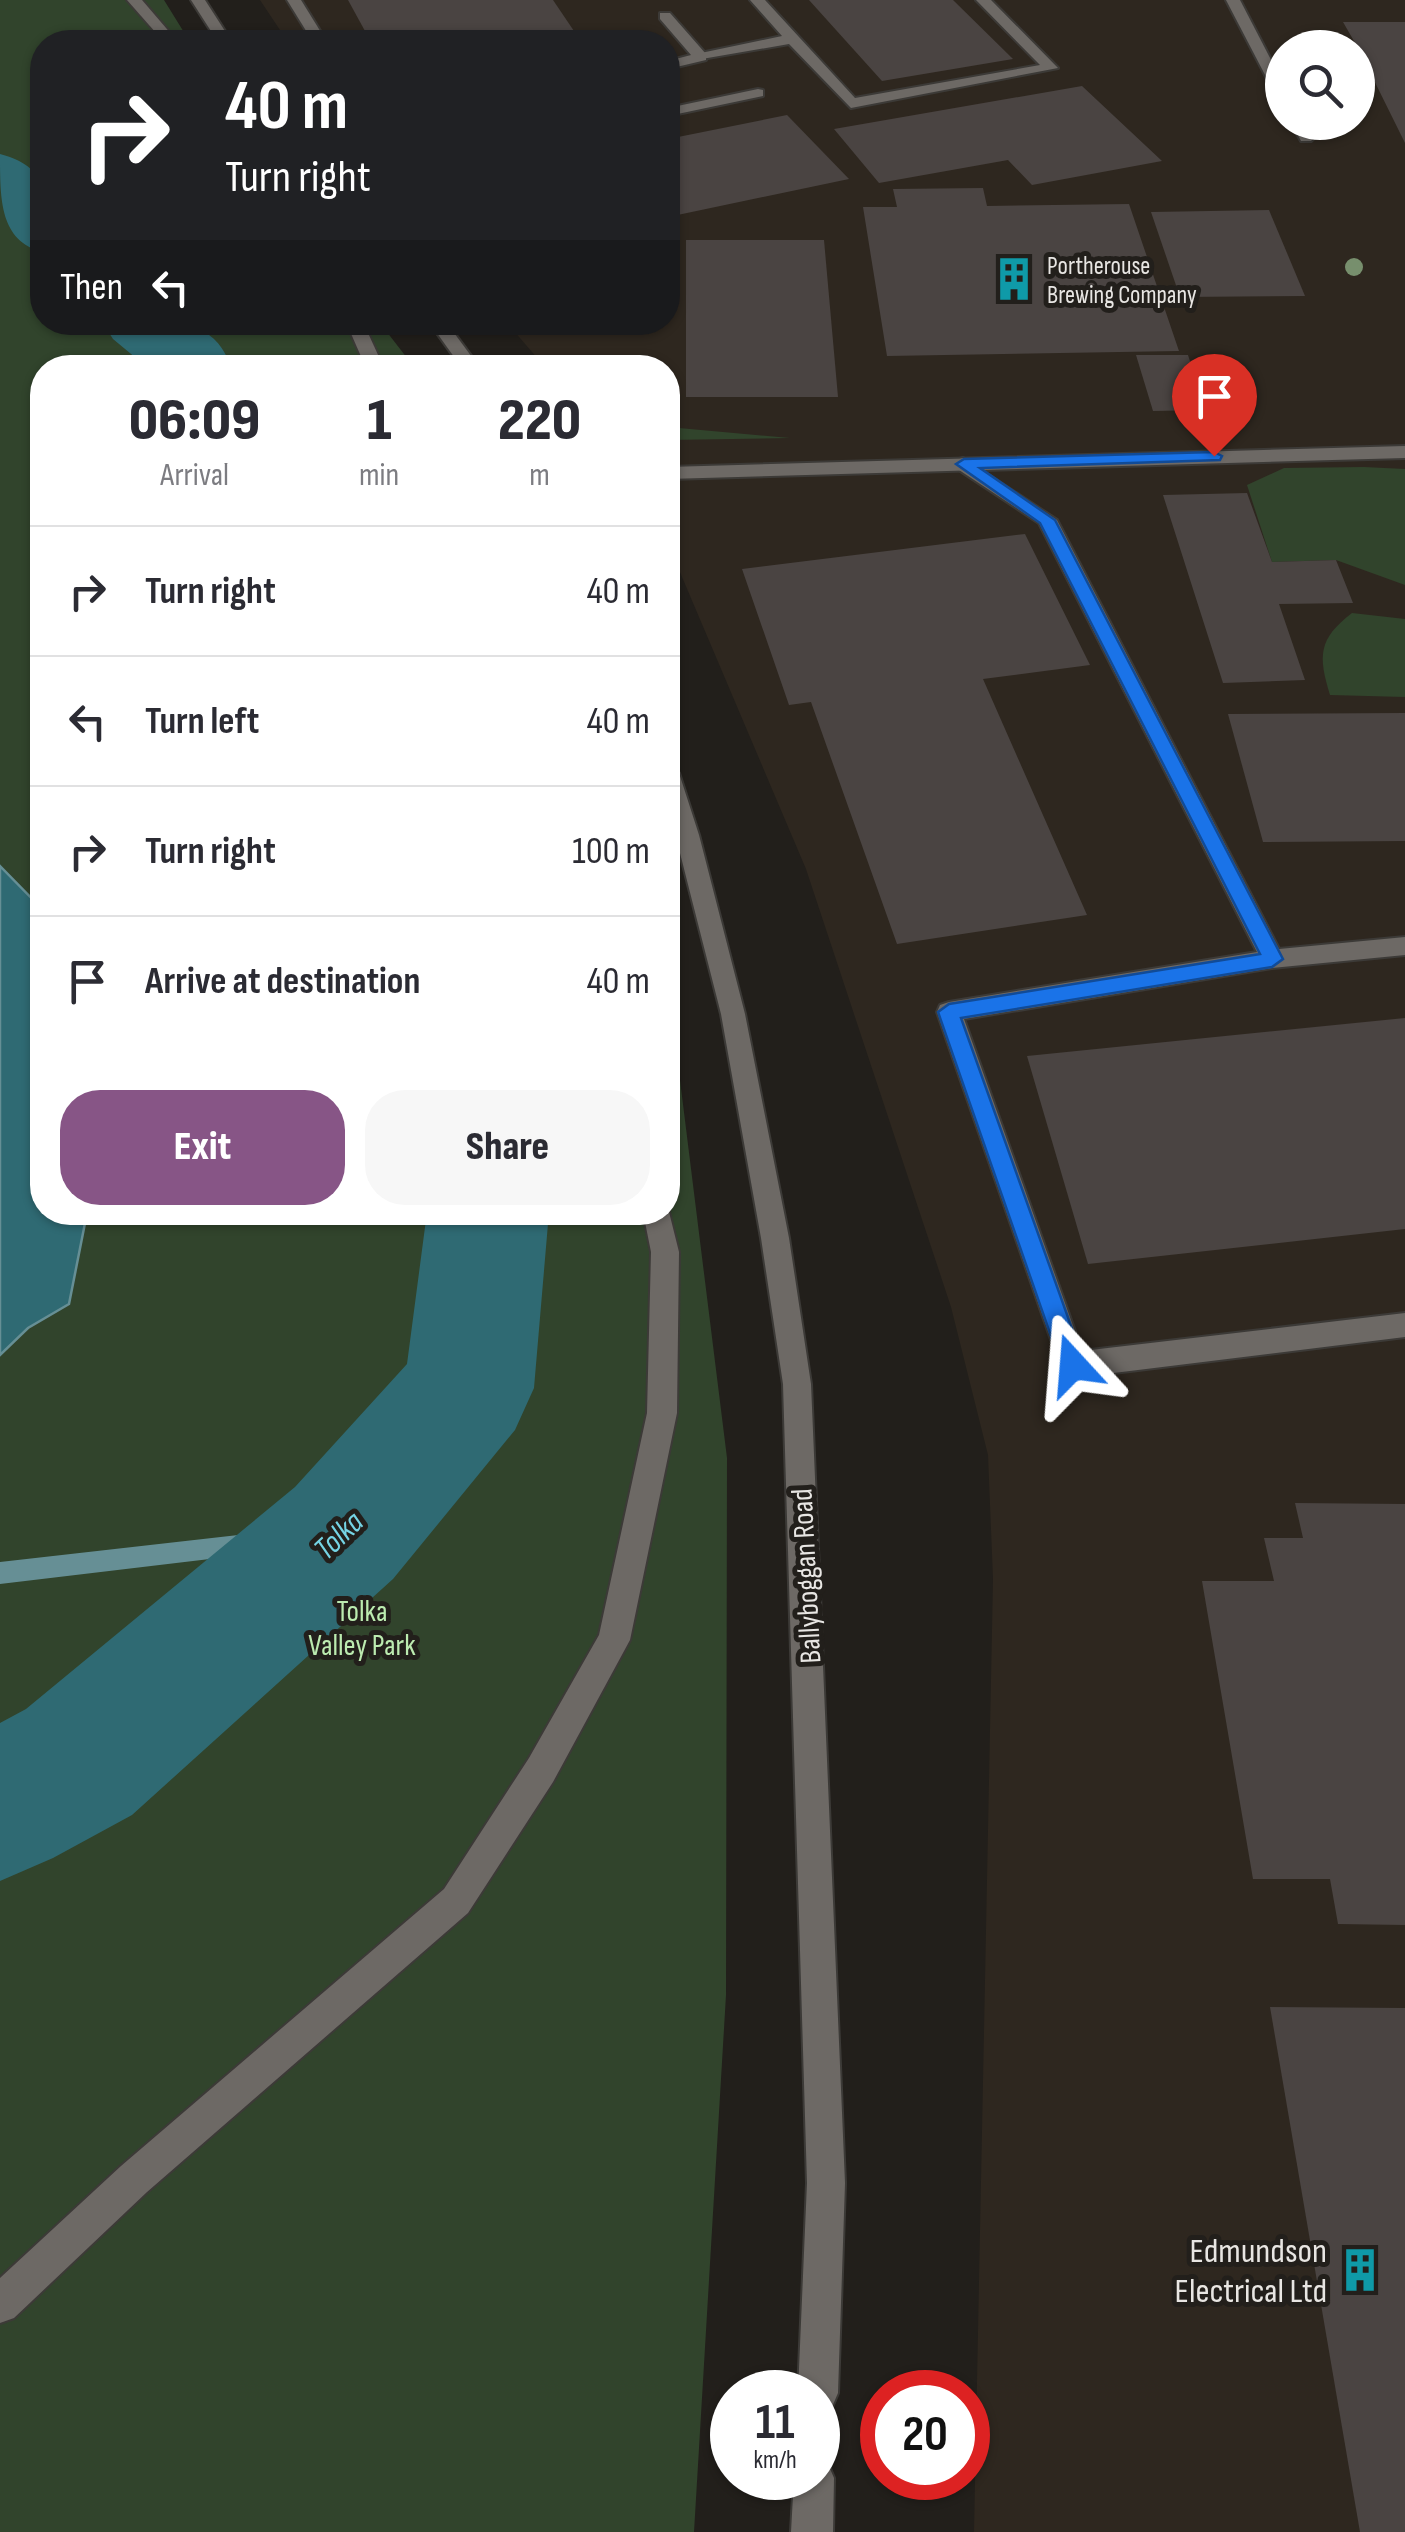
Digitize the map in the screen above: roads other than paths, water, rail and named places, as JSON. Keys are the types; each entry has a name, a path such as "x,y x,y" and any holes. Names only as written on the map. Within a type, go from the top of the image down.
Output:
{"street":[{"path":"134,0 160,30"},
{"path":"198,0 217,30"},
{"path":"294,0 313,30"},
{"path":"757,0 851,103 1051,68 983,0"},
{"path":"1232,0 1265,62"},
{"path":"665,16 677,30"},
{"path":"680,33 701,57"},
{"path":"680,61 790,39"},
{"path":"680,117 758,92"},
{"path":"680,472 1405,452"},
{"path":"964,464 1047,520 1272,959"},
{"name":"Ballyboggan Road","path":"680,810 732,1014 798,1384 826,2183 819,2370"},
{"path":"1405,946 1272,959 949,1012 1073,1365 1405,1324"},
{"path":"0,2304 134,2179 456,1901 541,1770 614,1640 662,1413 664,1252 659,1225"},
{"path":"812,2532 813,2500"}],"water":[{"path":"0,866 30,897 30,1225 85,1225 69,1304 28,1328 0,1355"}],"waterway":[{"name":"Tolka","path":"0,176 30,215"},
{"name":"Tolka","path":"157,335 182,355"},
{"name":"Tolka","path":"0,1805 79,1762 344,1533 469,1388 487,1225"},
{"path":"0,1573 344,1533"}],"place":[{"name":"Portherouse Brewing Company","path":"1014,279"},
{"name":"Edmundson Electrical Ltd","path":"1360,2270"}],"park label":[{"name":"Tolka Valley Park","path":"362,1628"}]}
